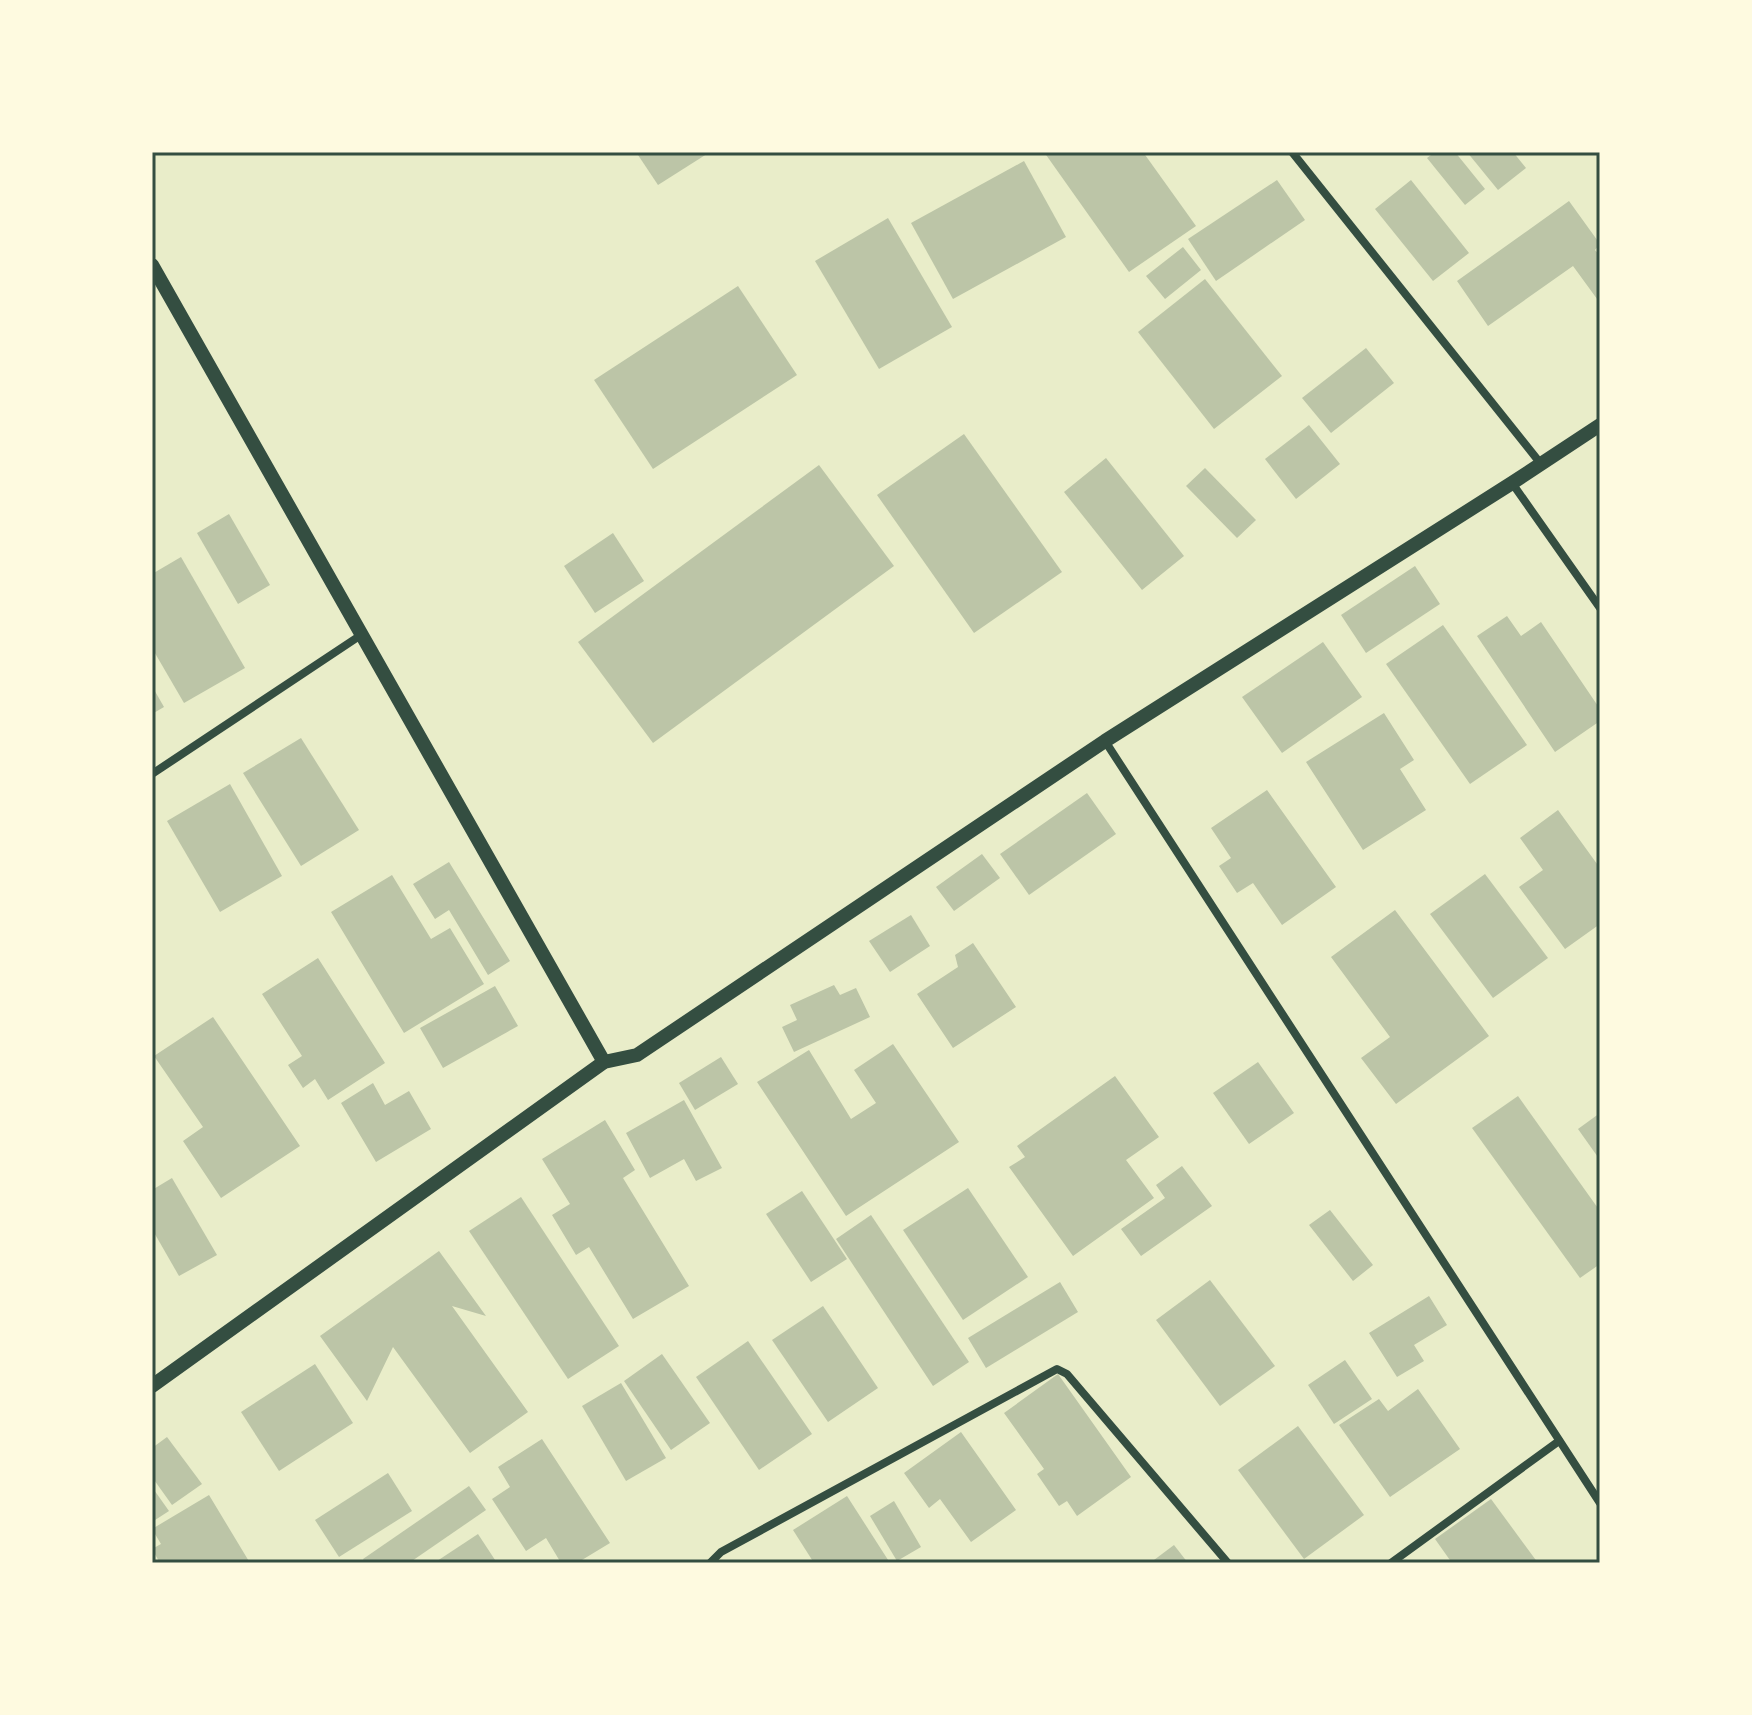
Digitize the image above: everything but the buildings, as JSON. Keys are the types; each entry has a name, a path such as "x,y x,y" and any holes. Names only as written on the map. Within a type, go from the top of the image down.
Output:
{"street":[{"path":"1292,152 1541,464"},
{"path":"152,265 604,1062"},
{"path":"152,1386 604,1062 637,1055 1105,741 1600,425"},
{"path":"1512,483 1600,608"},
{"path":"152,774 361,635"},
{"path":"1105,741 1600,1503"},
{"path":"710,1563 721,1552 1057,1369 1067,1374 1228,1563"},
{"path":"1391,1563 1559,1441"}]}
